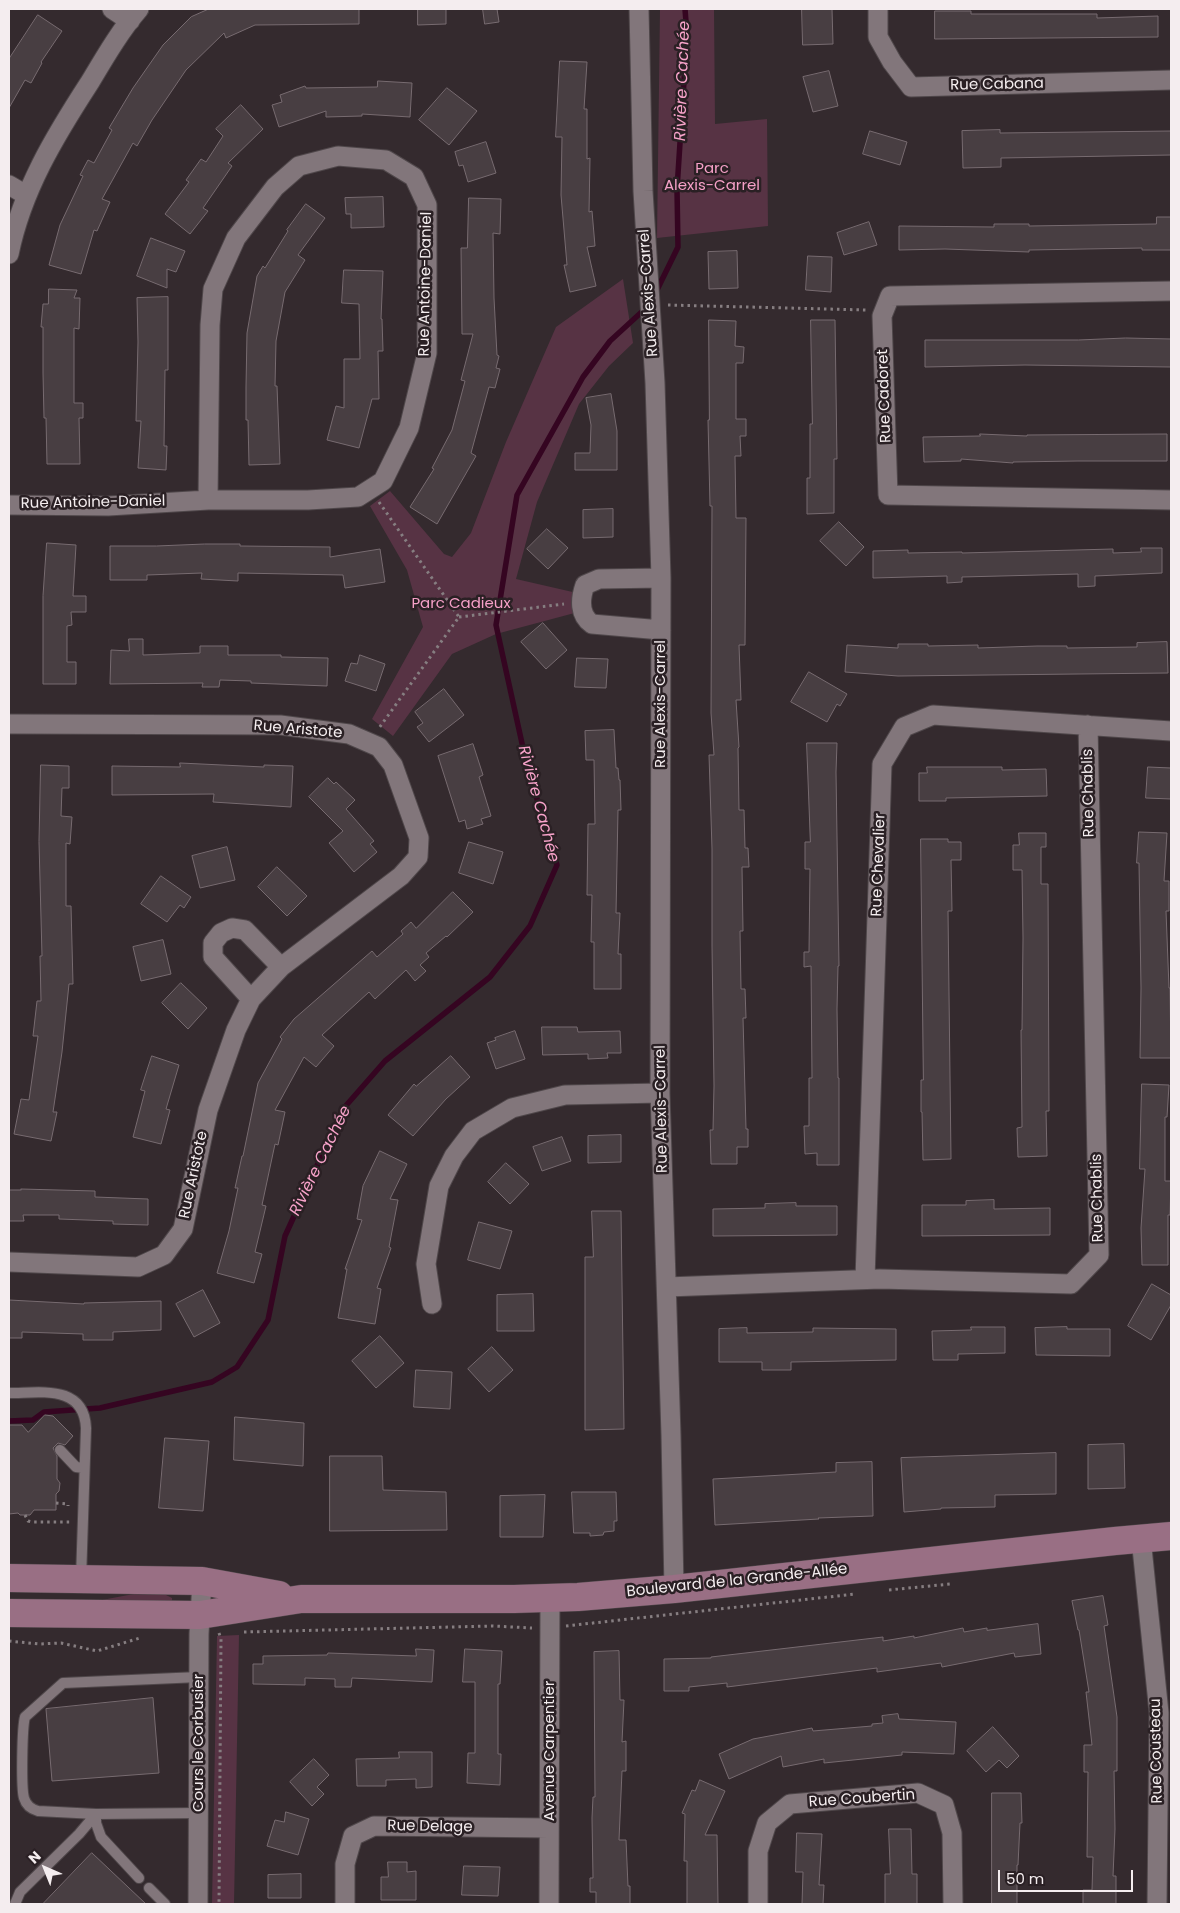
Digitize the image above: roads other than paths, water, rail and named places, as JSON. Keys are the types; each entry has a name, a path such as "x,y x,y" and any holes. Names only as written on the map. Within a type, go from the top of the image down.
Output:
{"street":[{"path":"9,254 26,195 42,159 102,61 134,15 112,9"},
{"name":"Rue Alexis-Carrel","path":"639,9 643,191 655,383 661,578 660,1093 667,1287 674,1589"},
{"name":"Rue Cabana","path":"878,9 878,37 892,62 911,87 1171,80"},
{"name":"Rue Antoine-Daniel","path":"9,505 108,506 208,500 308,500 358,497 383,481 409,428 427,353 427,205 414,177 386,160 338,156 300,166 275,187 236,238 213,289 210,325 208,500"},
{"path":"9,186 26,195"},
{"name":"Rue Cadoret","path":"1171,291 890,296 882,316 888,495 1171,500"},
{"name":"Rue Alexis-Carrel","path":"661,578 599,578 585,585 582,601 582,611 586,619 592,624 661,630"},
{"name":"Rue Chevalier","path":"865,1279 882,764 904,727 933,715 1171,732"},
{"name":"Rue Aristote","path":"9,724 280,725 349,734 379,747 393,765 419,838 418,857 401,876 280,967 251,999 236,1030 208,1110 183,1229 164,1254 138,1267 9,1262"},
{"name":"Rue Chablis","path":"667,1287 865,1279 1072,1284 1099,1256 1088,725"},
{"path":"251,999 213,957 213,942 221,933 232,928 245,930 280,967"},
{"path":"432,1304 426,1264 439,1186 454,1156 474,1131 512,1108 565,1095 660,1093"},
{"name":"Boulevard de la Grande-Allée","path":"9,1578 202,1581 301,1599 550,1598 674,1589 1171,1536"},
{"name":"Rue Cousteau","path":"1141,1538 1159,1713 1157,1904"},
{"name":"Cours le Corbusier","path":"198,1904 199,1677 210,1624 202,1581"},
{"name":"Avenue Carpentier","path":"549,1904 550,1598"},
{"name":"Boulevard de la Grande-Allée","path":"9,1613 210,1624 301,1599"},
{"name":"Rue Coubertin","path":"758,1904 758,1851 767,1823 790,1804 918,1793 944,1806 952,1833 953,1904"},
{"name":"Rue Delage","path":"345,1904 345,1864 353,1836 374,1826 550,1828"}],"lane":[{"path":"9,1393 64,1394 78,1404 83,1414 86,1428 81,1580"},
{"path":"60,1450 76,1467 84,1468"},
{"path":"198,1813 96,1814 38,1811 26,1803 23,1790 25,1717 63,1683 199,1677"},
{"path":"96,1814 101,1837 139,1878"},
{"path":"15,1904 20,1892 79,1834 96,1814"},
{"path":"149,1888 165,1904"}],"waterway":[{"name":"Rivière Cachée","path":"656,292 678,247 677,189 687,35 685,9"},
{"name":"Rivière Cachée","path":"9,1421 33,1420 44,1412 100,1408 212,1382 237,1367 268,1320 285,1236 343,1109 385,1061 490,977 530,926 557,865 527,766 496,625 517,495 583,377 610,341 646,308"}],"park label":[{"name":"Parc Alexis-Carrel","path":"712,178"},
{"name":"Parc Cadieux","path":"461,604"}]}
